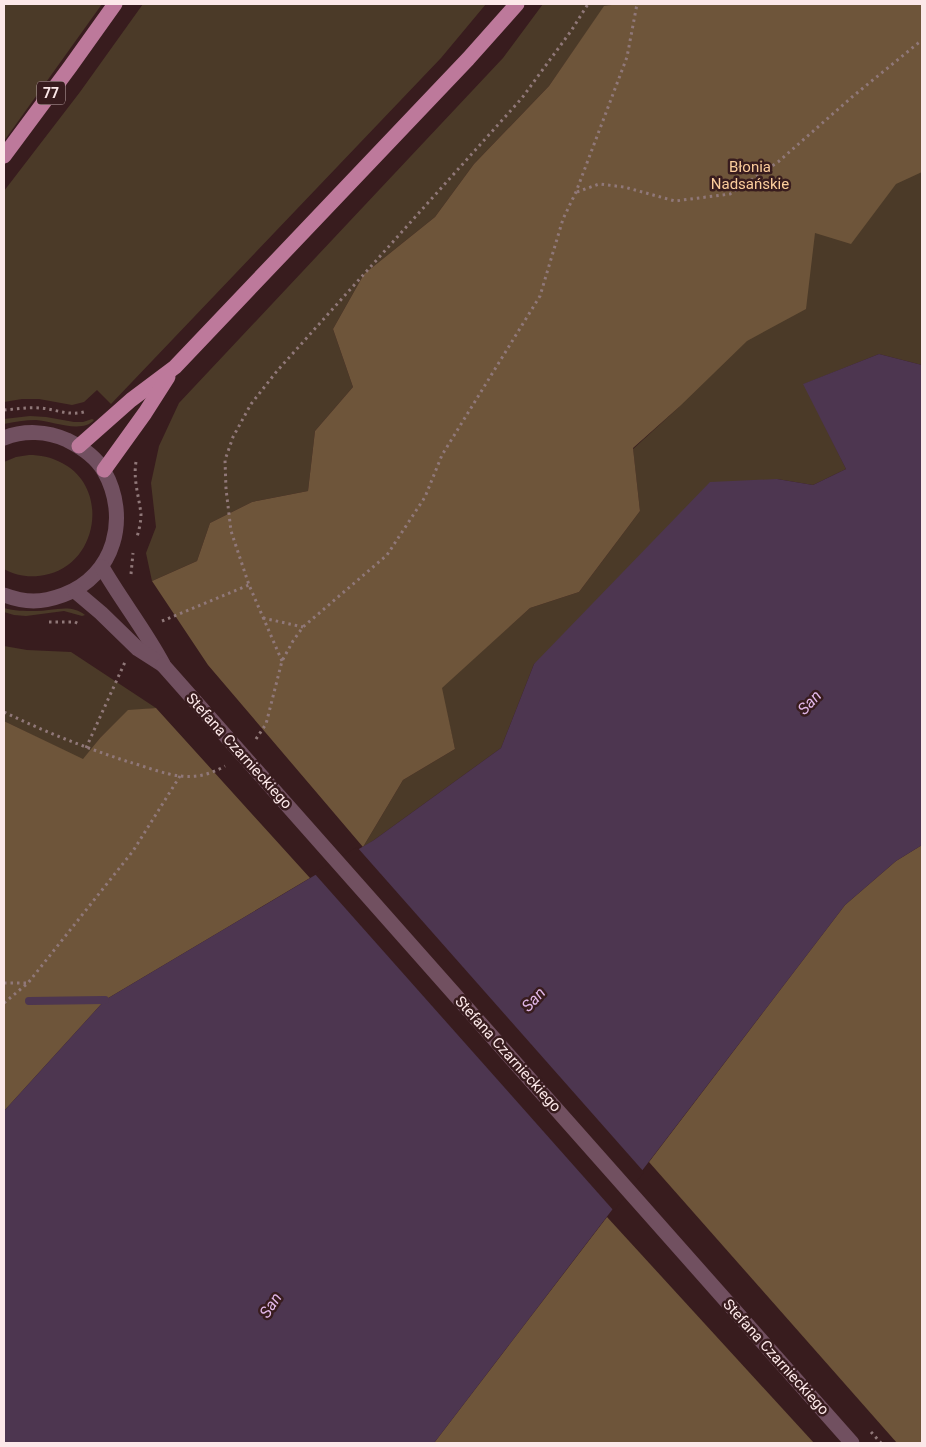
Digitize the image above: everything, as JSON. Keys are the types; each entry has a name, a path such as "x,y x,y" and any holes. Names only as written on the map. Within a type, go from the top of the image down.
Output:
{"main road":[{"name":"77","path":"4,156 115,4"},
{"path":"79,446 131,400 174,368 468,59 517,4"},
{"path":"104,470 174,368"}],"street":[{"path":"4,438 13,434 36,432 58,436 79,446 104,470 114,494 118,519 113,544 102,567 90,580 75,590 48,600 19,601 4,595"},
{"name":"Stefana Czarnieckiego","path":"102,567 152,643 163,665 852,1443"},
{"name":"Stefana Czarnieckiego","path":"75,590 138,650 163,665"}],"path":[{"path":"282,661 250,585 231,531 224,460 233,437 251,404 277,371 522,98 571,31 588,4"},
{"path":"252,744 266,724 282,661 293,642 303,627 387,555 424,496 442,456 540,296 563,219 576,192 627,57 638,4"},
{"path":"576,192 599,184 624,187 675,201 730,194 778,162 852,97 922,40"},
{"path":"4,410 40,408 77,413 93,409"},
{"path":"162,622 250,585"},
{"path":"263,618 303,627"},
{"path":"43,623 74,622 81,624"},
{"path":"86,748 125,662"},
{"path":"4,712 40,730 86,748 141,766 180,776 202,776 232,762"},
{"path":"4,1004 28,983 133,851 180,776"},
{"path":"4,983 28,983"}],"shaded area":[{"path":"4,4 102,4 4,141"},
{"path":"143,4 486,4 441,58 111,404 97,390 84,402 72,405 39,399 4,402 4,191 80,92"},
{"path":"543,4 619,4 604,7 549,86 474,164 435,217 364,274 333,329 353,387 315,431 308,491 252,502 210,523 197,561 152,581 146,553 156,527 151,483 159,446 179,403 503,58"},
{"path":"922,4 922,365 879,354 804,384 846,469 813,485 777,479 534,664 501,748 363,847 403,780 455,749 441,688 530,608 579,592 640,511 633,449 679,407"},
{"path":"30,416 74,422 94,420 82,426 66,426 36,420 4,424 4,419"},
{"path":"29,455 54,459 77,474 87,489 92,505 92,523 79,555 66,566 49,574 37,576 15,574 4,569 4,462 16,457"},
{"path":"4,608 42,611 68,608 80,611 85,615 82,616 64,611 26,616 14,615 4,612"},
{"path":"4,646 27,650 71,652 156,708 128,711 100,738 83,760 4,721"}],"green space":[{"name":"Błonia Nadsańskie","path":"619,4 922,4 922,172 896,184 851,244 815,233 806,309 747,341 679,407 633,448 640,511 579,592 530,608 442,688 455,749 403,780 363,847 208,665 152,581 197,561 210,523 252,502 308,491 315,431 353,387 333,329 364,274 435,217 474,164 549,86 604,6"},
{"path":"156,708 310,878 105,1000 4,1111 4,721 83,759 100,738 128,710"},
{"path":"922,845 922,1443 897,1443 649,1162 845,905 896,861"},
{"path":"607,1217 814,1443 434,1443"}],"water":[{"name":"San","path":"879,354 922,365 922,845 896,861 845,905 434,1443 4,1443 4,1111 105,1000 374,840 501,748 534,664 710,482 777,479 813,485 846,469 803,384"}],"pier":[{"path":"357,847 644,1172 614,1211 314,873"}],"waterway":[{"path":"29,1001 105,1000"}]}
